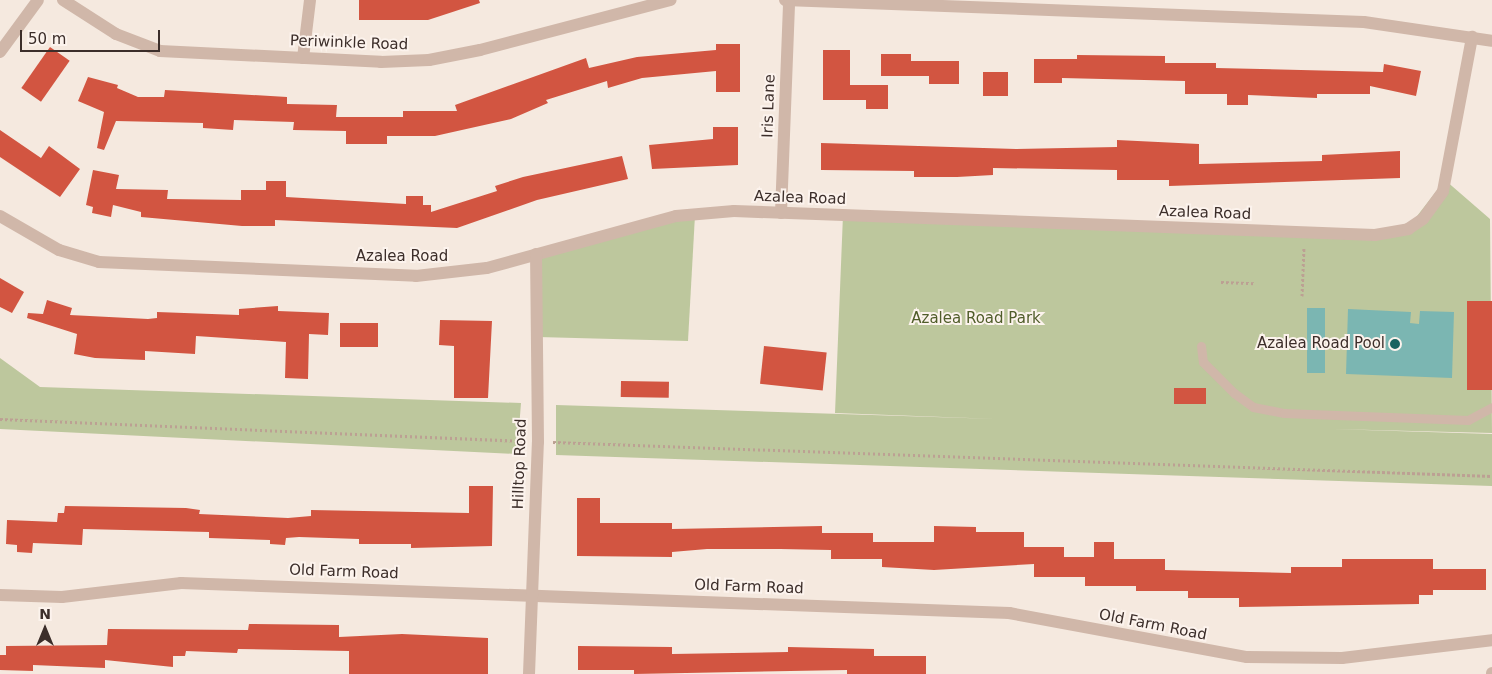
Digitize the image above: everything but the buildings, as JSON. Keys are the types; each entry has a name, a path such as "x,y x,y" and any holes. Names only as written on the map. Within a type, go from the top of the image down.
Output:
{"street":[{"path":"0,52 38,0"},
{"name":"Periwinkle Road","path":"63,0 116,34 160,51 304,58 429,60 671,0"},
{"path":"304,58 310,0"},
{"path":"785,0 978,3 1364,22 1492,41"},
{"name":"Iris Lane","path":"781,213 789,0"},
{"name":"Azalea Road","path":"0,216 58,250 140,266 416,276 487,268 676,216 781,213 1304,233 1396,233 1431,212 1443,191 1472,37"},
{"name":"Hilltop Road","path":"529,674 538,442 536,254"},
{"name":"Old Farm Road","path":"0,595 62,597 181,583 1009,613 1247,657 1342,658 1492,640"}],"lane":[{"path":"1201,346 1203,362 1234,393 1253,407 1284,414 1468,420 1492,407"}],"path":[{"path":"1302,296 1304,233"},
{"path":"1221,282 1254,283"},
{"path":"0,418 538,442 1492,476"}],"green space":[{"name":"Azalea Road Park","path":"1445,180 1490,219 1492,433 1332,429 1492,434 1492,486 556,455 556,405 997,419 835,413 843,215 1321,234 1407,229"},
{"path":"695,215 688,341 538,337 536,254"},
{"path":"0,358 40,387 521,403 517,454 0,429"}],"water":[{"path":"1307,308 1325,308 1325,373 1307,373"},
{"path":"1348,309 1411,312 1410,323 1419,324 1420,311 1454,312 1452,378 1346,374"}],"place":[{"name":"Azalea Road Pool","path":"1395,344"}]}
